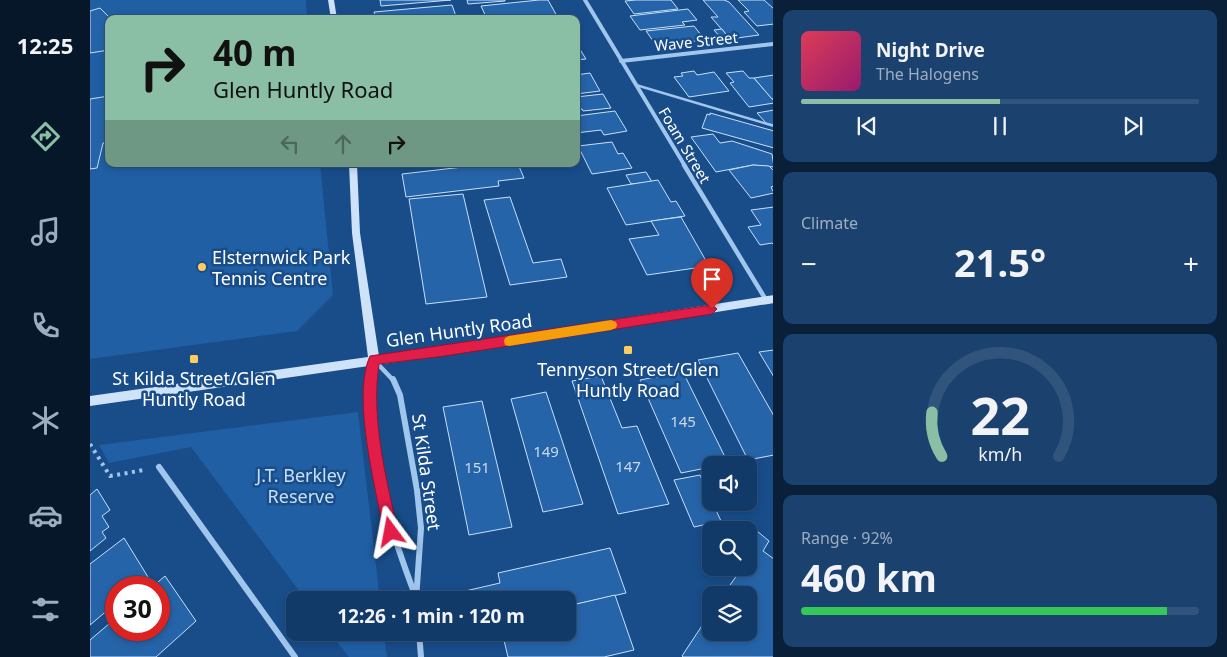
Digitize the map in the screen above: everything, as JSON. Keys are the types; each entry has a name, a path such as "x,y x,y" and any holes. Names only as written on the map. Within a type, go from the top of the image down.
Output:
{"main road":[{"path":"331,0 333,15"},
{"name":"St Kilda Street","path":"353,167 356,233 374,360"},
{"name":"Glen Huntly Road","path":"90,401 445,351 770,300"}],"street":[{"name":"Foam Street","path":"586,0 621,61 770,300"},
{"name":"Wave Street","path":"621,61 773,44"},
{"name":"St Kilda Street","path":"374,360 370,394 376,459 391,532 413,591"},
{"name":"St Kilda Street","path":"374,360 393,379 400,395 417,490 421,528 417,591"},
{"path":"159,467 295,657"},
{"path":"419,641 420,657"}],"lane":[{"path":"636,85 773,126"}],"path":[{"path":"90,444 110,476 159,467"}],"green space":[{"name":"Elsternwick Park Tennis Centre","path":"90,0 306,0 307,15 105,15 105,167 320,167 333,295 297,331 90,359"},
{"name":"J.T. Berkley Reserve","path":"358,412 379,591 299,591 191,447 109,463 99,445"},
{"path":"336,641 385,641 387,657 349,657"}],"building":[{"path":"380,0 451,0 381,6"},
{"path":"467,0 505,0 505,1 468,4"},
{"path":"548,0 556,15 485,15 481,6"},
{"path":"671,0 678,9 634,14 625,1"},
{"path":"703,0 724,0 729,2 759,35 730,39 711,17 718,17"},
{"path":"738,0 764,0 773,8 773,24 757,26 744,12 749,11"},
{"path":"452,5 456,15 375,15 374,12"},
{"path":"100,8 107,15 105,15 105,51 90,53 90,11"},
{"path":"688,9 697,20 682,22 685,25 640,30 630,16"},
{"path":"694,26 705,40 656,45 646,31"},
{"path":"722,29 728,37 720,37 714,30"},
{"path":"580,49 586,59 580,60"},
{"path":"694,71 697,75 714,72 729,91 689,97 674,77 683,76 681,73"},
{"path":"743,71 749,78 754,78 773,100 773,103 749,107 730,83 734,82 726,73"},
{"path":"590,73 600,91 580,94 580,74"},
{"path":"773,75 773,99 772,99 754,78"},
{"path":"603,94 611,108 583,111 580,109 580,97"},
{"path":"105,97 105,143 103,143 97,168 90,169 90,99"},
{"path":"773,110 773,125 766,123 757,113"},
{"path":"615,111 627,131 604,135 601,130 580,133 580,115"},
{"path":"710,113 773,131 773,148 702,128 707,114 710,115"},
{"path":"713,134 720,143 732,141 772,154 773,167 753,165 716,172 691,137"},
{"path":"612,142 618,154 623,153 632,168 592,174 580,150 580,146"},
{"path":"753,165 769,166 773,170 773,186 771,187 773,193 751,198 729,170"},
{"path":"463,167 519,167 524,178 498,181 499,186 406,197 402,174"},
{"path":"646,172 652,182 631,184 626,175"},
{"path":"658,180 671,202 676,201 685,216 626,225 607,188"},
{"path":"463,194 487,297 426,304 409,199"},
{"path":"510,197 533,263 561,259 567,277 510,285 484,200"},
{"path":"773,207 773,244 760,245 748,227 761,225 751,210"},
{"path":"681,217 709,266 647,275 629,239 659,235 651,221"},
{"path":"773,350 773,375 759,352"},
{"path":"738,353 773,414 773,455 757,458 757,456 746,456 698,360"},
{"path":"683,372 725,456 702,456 702,469 681,473 640,380"},
{"path":"601,376 622,428 637,426 669,504 618,514 572,381"},
{"path":"546,392 583,504 543,512 511,399"},
{"path":"482,401 512,527 469,535 443,407"},
{"path":"700,475 702,479 702,511 716,511 721,521 702,521 702,525 694,527 674,480"},
{"path":"97,489 110,510 102,516 109,527 102,532 106,538 90,551 90,495"},
{"path":"757,531 769,541 763,551 773,558 773,657 683,657 702,626 702,641 757,641 757,586 729,586 736,576 757,576"},
{"path":"124,538 147,576 105,576 105,612 90,625 90,564"},
{"path":"610,548 626,593 576,604 576,591 465,591 500,583 498,573"},
{"path":"170,583 196,621 156,657 90,657 90,640 105,627 105,641 170,641"},
{"path":"615,595 634,650 604,657 508,657 504,641 576,641 576,604"}],"slow traffic":[{"path":"509,341 611,325"}],"place":[{"name":"Elsternwick Park Tennis Centre","path":"202,267"},
{"name":"Tennyson Street/Glen Huntly Road","path":"628,350"},
{"name":"St Kilda Street/Glen Huntly Road","path":"194,359"}],"route":[{"path":"391,532 376,459 370,412 370,384 374,360 445,351 712,309"}]}
